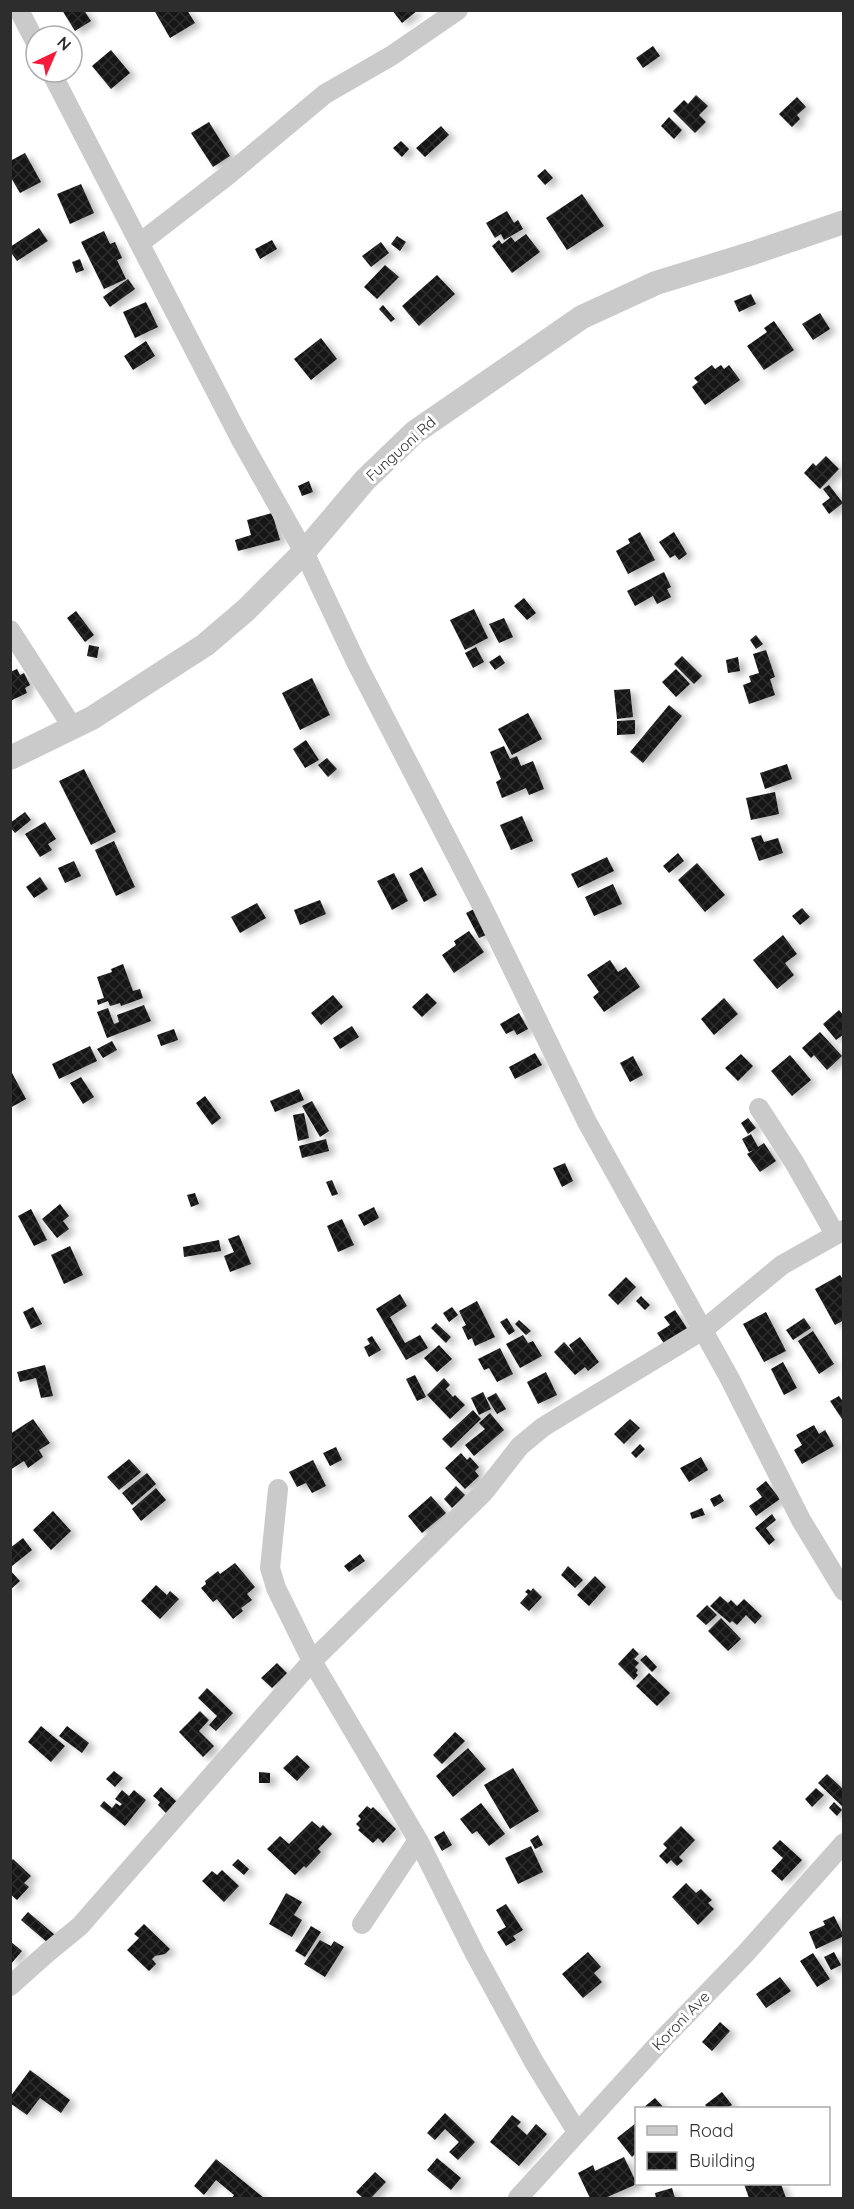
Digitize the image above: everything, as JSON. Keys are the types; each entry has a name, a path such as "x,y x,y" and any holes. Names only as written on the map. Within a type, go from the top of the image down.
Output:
{"street":[{"path":"19,10 26,24"},
{"path":"140,243 228,175 325,94 391,56 458,10"},
{"path":"57,84 240,438 304,552 357,664 480,902 587,1122 703,1330 801,1521 843,1591"},
{"name":"Funguoni Rd","path":"10,758 73,729 205,645 246,610 304,552 365,480 415,432 582,317 656,283 843,222"},
{"path":"10,630 73,729"},
{"path":"10,1986 80,1926 103,1902 312,1661 484,1492 520,1446 566,1413 703,1330 782,1265 839,1232 759,1108"},
{"path":"278,1489 270,1568 276,1588 312,1661 418,1840 534,2062 577,2132"},
{"path":"362,1924 418,1840"},
{"name":"Koroni Ave","path":"518,2199 577,2132 746,1953 843,1843"}],"building":[{"path":"62,10 84,10 91,21 84,25 71,24"},
{"path":"154,10 187,10 195,23 170,38"},
{"path":"392,10 418,10 402,23"},
{"path":"653,46 660,56 643,68 636,58"},
{"path":"111,50 130,73 111,89 92,66"},
{"path":"696,95 708,106 699,115 706,122 695,133 673,111 684,100 688,104"},
{"path":"797,97 806,107 797,115 800,119 792,127 779,114"},
{"path":"669,117 682,130 674,139 661,126"},
{"path":"209,122 230,156 213,167 191,133"},
{"path":"441,126 449,135 425,157 416,148"},
{"path":"401,141 409,149 402,157 393,148"},
{"path":"25,153 41,182 20,193 10,176 10,161"},
{"path":"545,169 553,178 545,185 537,176"},
{"path":"81,184 94,213 70,224 57,194"},
{"path":"582,194 604,226 567,250 546,218"},
{"path":"507,211 514,223 518,220 523,229 504,240 501,234 495,238 486,223"},
{"path":"39,228 48,241 17,261 10,247"},
{"path":"104,231 110,244 115,242 122,258 117,260 126,279 104,289 81,242"},
{"path":"526,234 540,252 512,273 492,246 499,240 502,244 511,237 515,242"},
{"path":"397,236 406,242 400,251 391,244"},
{"path":"272,240 277,249 260,259 255,249"},
{"path":"381,242 389,253 371,267 362,256"},
{"path":"80,259 84,270 76,273 72,262"},
{"path":"385,265 399,277 377,299 364,287"},
{"path":"437,275 455,294 419,326 402,306"},
{"path":"128,279 135,289 110,307 103,297"},
{"path":"751,294 756,304 739,312 734,301"},
{"path":"146,302 158,327 135,338 123,312"},
{"path":"383,305 395,319 391,322 379,309"},
{"path":"820,313 830,329 813,340 802,324"},
{"path":"774,321 794,350 764,370 747,346 767,332 764,328"},
{"path":"321,338 337,359 311,380 294,359"},
{"path":"146,341 155,356 133,370 124,356"},
{"path":"712,365 715,369 721,365 724,369 729,365 740,380 705,405 692,387 698,382 694,378"},
{"path":"826,456 839,469 820,489 804,473 813,463 816,466"},
{"path":"309,481 313,492 302,496 298,486"},
{"path":"829,485 843,503 829,514 822,504 830,498 823,489"},
{"path":"272,513 280,540 238,551 235,540 251,535 247,520"},
{"path":"640,532 655,560 628,574 616,551 630,543 628,539"},
{"path":"674,532 687,554 679,560 675,555 670,558 659,542"},
{"path":"664,572 671,587 667,589 671,597 657,604 653,596 635,606 627,591"},
{"path":"524,598 536,613 527,620 514,606"},
{"path":"474,609 488,638 465,650 450,620"},
{"path":"76,611 94,635 85,642 67,618"},
{"path":"504,618 513,637 499,643 489,624"},
{"path":"756,635 763,644 756,649 750,640"},
{"path":"89,645 99,647 97,658 87,656"},
{"path":"476,647 484,662 473,668 465,653"},
{"path":"766,650 775,677 770,679 775,695 749,704 743,685 751,682 749,676 759,673 753,654"},
{"path":"500,655 505,663 495,670 489,662"},
{"path":"682,656 702,676 694,684 674,664"},
{"path":"738,657 740,671 728,673 726,660"},
{"path":"17,669 20,675 24,673 30,685 25,688 27,693 10,701 10,672"},
{"path":"676,669 690,684 676,697 662,682"},
{"path":"312,678 330,715 300,730 282,693"},
{"path":"630,689 633,717 617,719 614,690"},
{"path":"669,705 682,716 643,763 630,752"},
{"path":"528,713 542,739 512,755 498,729"},
{"path":"635,720 635,734 617,735 617,721"},
{"path":"306,740 319,760 305,768 293,749"},
{"path":"504,746 510,759 517,756 521,766 533,761 544,789 529,795 526,788 502,798 496,782 501,779 490,752"},
{"path":"327,758 337,769 328,777 318,765"},
{"path":"787,764 792,779 765,789 760,773"},
{"path":"84,769 116,832 91,845 59,781"},
{"path":"775,792 779,814 751,820 746,798"},
{"path":"25,812 31,820 15,833 10,823"},
{"path":"522,816 533,841 511,850 500,825"},
{"path":"45,822 56,839 48,844 52,850 40,857 25,834"},
{"path":"761,835 764,842 778,838 783,853 759,861 751,838"},
{"path":"114,841 135,887 116,896 95,850"},
{"path":"678,853 684,861 669,873 663,866"},
{"path":"607,857 614,871 578,888 571,874"},
{"path":"74,861 81,876 65,883 58,868"},
{"path":"697,863 725,895 705,912 678,880"},
{"path":"422,867 437,895 424,902 409,874"},
{"path":"394,873 408,901 392,910 377,881"},
{"path":"40,877 48,889 34,898 26,887"},
{"path":"613,884 622,904 594,916 585,897"},
{"path":"320,900 326,914 300,925 294,910"},
{"path":"257,903 266,918 240,933 231,917"},
{"path":"802,908 810,917 800,925 792,916"},
{"path":"474,909 486,935 479,938 466,913"},
{"path":"469,931 484,952 454,973 442,955 456,945 454,941"},
{"path":"783,935 797,954 785,963 794,975 777,989 753,960"},
{"path":"610,960 618,972 626,967 640,987 604,1012 593,997 599,992 587,975"},
{"path":"123,964 133,991 140,989 143,998 121,1006 120,1003 110,1006 108,1001 98,1005 97,1000 104,998 97,977 112,972 111,969"},
{"path":"427,993 437,1003 422,1017 412,1007"},
{"path":"333,995 343,1007 321,1025 311,1013"},
{"path":"724,998 738,1014 714,1035 701,1019"},
{"path":"144,1005 151,1021 107,1038 97,1012 108,1008 114,1024 119,1022 117,1015"},
{"path":"839,1010 844,1016 844,1034 836,1040 823,1024"},
{"path":"519,1013 528,1029 517,1035 514,1030 506,1034 500,1024"},
{"path":"352,1026 359,1037 340,1049 333,1038"},
{"path":"174,1029 178,1040 161,1046 157,1035"},
{"path":"820,1032 842,1056 827,1070 814,1055 811,1058 802,1048"},
{"path":"112,1041 117,1050 103,1058 97,1049"},
{"path":"90,1046 97,1061 59,1079 52,1064"},
{"path":"535,1053 542,1065 515,1079 509,1067"},
{"path":"741,1054 753,1066 738,1081 725,1068"},
{"path":"790,1055 811,1080 792,1096 771,1071"},
{"path":"633,1056 643,1075 630,1082 620,1063"},
{"path":"12,1073 26,1099 10,1108 10,1074"},
{"path":"81,1077 94,1097 83,1104 70,1083"},
{"path":"299,1089 304,1100 275,1112 270,1101"},
{"path":"205,1096 221,1118 212,1125 196,1103"},
{"path":"312,1101 329,1131 320,1137 302,1106"},
{"path":"304,1113 309,1138 298,1141 293,1115"},
{"path":"748,1118 756,1128 748,1134 741,1123"},
{"path":"751,1134 758,1147 764,1143 776,1161 760,1172 747,1154 754,1150 749,1152 742,1139"},
{"path":"326,1139 329,1151 302,1158 299,1146"},
{"path":"565,1163 573,1181 562,1187 553,1168"},
{"path":"332,1180 338,1194 332,1196 326,1182"},
{"path":"195,1193 199,1204 191,1207 187,1195"},
{"path":"60,1204 69,1216 63,1221 69,1229 57,1238 42,1219"},
{"path":"374,1207 379,1218 364,1226 358,1215"},
{"path":"31,1209 47,1240 34,1246 18,1216"},
{"path":"342,1219 354,1245 338,1252 327,1226"},
{"path":"239,1235 251,1264 230,1272 224,1256 234,1252 228,1239"},
{"path":"219,1240 221,1251 184,1257 183,1247"},
{"path":"70,1246 83,1275 64,1284 51,1255"},
{"path":"840,1275 844,1281 844,1320 835,1325 815,1289"},
{"path":"626,1277 636,1287 618,1305 608,1295"},
{"path":"400,1294 407,1306 390,1317 405,1343 420,1335 428,1348 406,1360 376,1309"},
{"path":"641,1296 650,1305 645,1310 636,1301"},
{"path":"477,1301 495,1337 475,1346 472,1338 468,1340 462,1327 466,1325 459,1311"},
{"path":"33,1307 42,1324 31,1329 23,1312"},
{"path":"452,1307 458,1315 449,1322 443,1313"},
{"path":"675,1310 688,1330 665,1345 657,1333 670,1325 664,1317"},
{"path":"766,1312 786,1351 764,1362 743,1324"},
{"path":"507,1318 515,1331 509,1335 500,1322"},
{"path":"804,1318 811,1328 793,1340 786,1330"},
{"path":"519,1320 531,1331 526,1335 515,1324"},
{"path":"436,1323 451,1337 446,1343 431,1328"},
{"path":"813,1331 834,1364 819,1374 798,1341"},
{"path":"523,1335 528,1343 533,1341 542,1356 520,1368 506,1344"},
{"path":"372,1336 381,1350 369,1357 364,1347 370,1344 367,1339"},
{"path":"580,1337 599,1362 588,1371 585,1367 575,1375 554,1352 564,1342 575,1354 569,1345"},
{"path":"439,1345 452,1359 437,1372 424,1358"},
{"path":"500,1348 513,1374 497,1382 489,1368 484,1370 478,1359"},
{"path":"783,1362 797,1388 784,1395 771,1369"},
{"path":"45,1365 53,1396 41,1398 36,1378 20,1382 17,1372"},
{"path":"546,1372 557,1395 538,1404 527,1382"},
{"path":"415,1375 426,1397 417,1401 406,1379"},
{"path":"444,1378 450,1385 446,1389 465,1405 450,1419 427,1395"},
{"path":"483,1392 491,1409 479,1415 471,1398"},
{"path":"496,1393 506,1409 497,1414 487,1398"},
{"path":"839,1396 844,1403 844,1422 830,1401"},
{"path":"473,1410 481,1419 451,1448 442,1439"},
{"path":"490,1413 504,1430 474,1456 465,1445 485,1429 479,1423"},
{"path":"33,1419 50,1443 39,1450 43,1457 28,1468 24,1461 10,1470 10,1434"},
{"path":"630,1419 640,1428 624,1444 614,1434"},
{"path":"814,1425 819,1434 825,1430 834,1446 802,1464 794,1450 802,1445 796,1435"},
{"path":"640,1444 645,1449 636,1458 631,1453"},
{"path":"336,1447 342,1460 330,1466 323,1453"},
{"path":"461,1453 467,1460 470,1457 479,1467 475,1471 479,1476 465,1489 445,1468"},
{"path":"701,1457 708,1470 689,1482 680,1468"},
{"path":"129,1459 141,1472 119,1490 107,1477"},
{"path":"313,1460 326,1486 312,1493 306,1483 297,1487 289,1472"},
{"path":"147,1473 156,1484 132,1505 122,1493"},
{"path":"766,1481 780,1499 756,1516 749,1506 762,1497 756,1489"},
{"path":"456,1486 465,1495 452,1508 444,1499"},
{"path":"156,1488 166,1500 141,1521 132,1509"},
{"path":"720,1494 724,1501 714,1507 710,1499"},
{"path":"431,1496 446,1513 422,1533 408,1516"},
{"path":"702,1508 705,1515 692,1519 690,1513"},
{"path":"53,1511 71,1531 51,1550 33,1530"},
{"path":"772,1514 776,1520 766,1528 775,1540 769,1545 755,1528"},
{"path":"23,1538 32,1550 12,1566 10,1548"},
{"path":"360,1554 365,1561 349,1572 344,1566"},
{"path":"235,1563 255,1587 247,1594 252,1600 241,1608 243,1611 233,1619 217,1599 213,1602 201,1588 206,1584 205,1581 218,1571 220,1574"},
{"path":"568,1566 583,1580 575,1588 561,1575"},
{"path":"10,1570 20,1581 10,1590"},
{"path":"595,1576 606,1587 589,1606 577,1595"},
{"path":"156,1585 167,1595 170,1591 179,1599 160,1619 141,1601"},
{"path":"533,1588 542,1597 529,1611 520,1603 528,1594 525,1592"},
{"path":"720,1596 728,1603 731,1600 737,1606 744,1599 762,1616 755,1624 746,1615 737,1625 732,1621 730,1623 710,1606"},
{"path":"707,1605 717,1615 706,1625 696,1616"},
{"path":"721,1618 741,1639 728,1651 708,1631"},
{"path":"633,1648 639,1654 634,1659 639,1663 635,1667 638,1675 634,1680 618,1664"},
{"path":"646,1655 657,1667 652,1672 640,1660"},
{"path":"277,1663 287,1673 272,1688 261,1678"},
{"path":"649,1673 670,1693 657,1706 636,1686"},
{"path":"207,1688 233,1713 216,1731 209,1725 217,1716 198,1698"},
{"path":"200,1711 209,1720 199,1731 214,1746 203,1757 179,1732"},
{"path":"41,1726 65,1746 51,1762 28,1742"},
{"path":"67,1726 89,1743 82,1753 59,1736"},
{"path":"455,1732 465,1741 442,1764 433,1755"},
{"path":"468,1748 486,1769 453,1797 436,1776"},
{"path":"297,1755 310,1767 297,1781 283,1768"},
{"path":"513,1768 539,1811 510,1829 484,1785"},
{"path":"114,1771 123,1778 115,1787 106,1779"},
{"path":"259,1772 270,1773 270,1783 259,1783"},
{"path":"827,1774 844,1790 844,1808 818,1783"},
{"path":"161,1787 177,1802 170,1817 153,1796"},
{"path":"816,1788 824,1795 812,1807 805,1799"},
{"path":"122,1790 129,1796 134,1790 146,1800 125,1826 100,1806 104,1801 112,1808 116,1803 120,1806 122,1804 115,1799"},
{"path":"834,1802 842,1810 837,1816 829,1808"},
{"path":"481,1803 505,1834 489,1846 477,1831 472,1834 460,1819"},
{"path":"367,1806 371,1809 373,1807 396,1829 383,1843 378,1838 373,1843 358,1830 360,1828 356,1824 361,1819 358,1816"},
{"path":"312,1821 320,1828 323,1825 332,1834 318,1849 321,1852 306,1868 304,1866 295,1875 267,1849 280,1836 289,1844"},
{"path":"681,1826 695,1840 679,1857 683,1861 677,1866 671,1860 667,1864 659,1856 667,1848 663,1844"},
{"path":"444,1831 452,1845 442,1851 434,1837"},
{"path":"538,1835 543,1845 535,1849 530,1840"},
{"path":"780,1840 802,1860 782,1881 771,1871 783,1858 772,1848"},
{"path":"531,1846 543,1872 518,1884 505,1858"},
{"path":"13,1859 31,1876 24,1883 29,1887 17,1900 10,1894 10,1862"},
{"path":"238,1859 249,1869 244,1875 232,1865"},
{"path":"222,1870 239,1886 224,1902 202,1881 212,1871 217,1875"},
{"path":"686,1883 696,1893 701,1889 712,1900 708,1903 714,1909 698,1925 672,1897"},
{"path":"286,1893 302,1902 294,1915 302,1920 292,1937 269,1924"},
{"path":"506,1904 523,1930 513,1936 516,1940 506,1946 497,1932 506,1927 496,1910"},
{"path":"28,1912 55,1935 48,1943 21,1920"},
{"path":"834,1916 844,1936 816,1949 809,1932 825,1925 823,1921"},
{"path":"144,1924 170,1949 165,1954 152,1959 156,1964 149,1971 127,1950 139,1938 134,1934"},
{"path":"311,1926 321,1932 305,1957 295,1951"},
{"path":"320,1940 331,1946 334,1941 344,1947 325,1977 304,1964"},
{"path":"10,1941 22,1951 10,1965"},
{"path":"588,1952 601,1967 594,1973 602,1982 583,1998 562,1974"},
{"path":"834,1952 841,1965 831,1970 824,1957"},
{"path":"813,1953 830,1979 817,1987 800,1961"},
{"path":"780,1977 791,1991 766,2008 756,1994"},
{"path":"720,2022 730,2031 712,2051 702,2042"},
{"path":"30,2070 70,2100 61,2113 40,2098 27,2115 10,2103 10,2097"},
{"path":"722,2092 732,2105 707,2107 705,2105"},
{"path":"655,2098 663,2107 644,2107"},
{"path":"445,2113 475,2142 458,2160 449,2152 459,2142 445,2129 435,2140 427,2133"},
{"path":"512,2115 521,2122 517,2126 527,2135 536,2124 547,2134 519,2166 490,2142"},
{"path":"635,2124 635,2154 632,2157 617,2138"},
{"path":"624,2157 635,2180 635,2185 605,2198 590,2198 578,2173 593,2165 595,2171"},
{"path":"437,2158 461,2178 451,2190 427,2170"},
{"path":"216,2159 264,2198 232,2198 234,2195 216,2180 204,2195 194,2186"},
{"path":"375,2172 386,2182 371,2198 363,2198 356,2192"},
{"path":"744,2185 781,2185 786,2198 749,2198"},
{"path":"672,2188 675,2198 656,2198 655,2193"}]}
